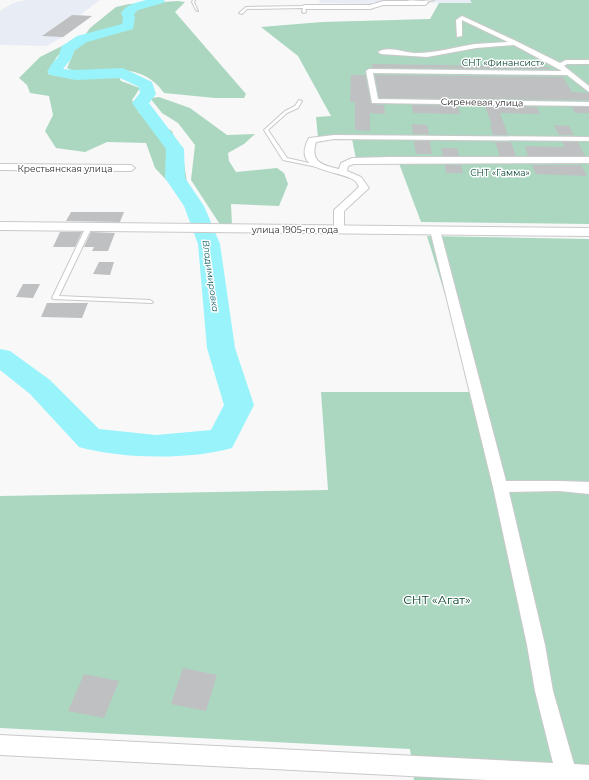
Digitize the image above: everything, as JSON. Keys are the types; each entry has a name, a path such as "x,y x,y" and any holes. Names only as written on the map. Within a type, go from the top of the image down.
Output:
{"street":[{"path":"304,9 313,1"},
{"path":"304,9 373,3 423,3"},
{"path":"373,3 388,10"},
{"path":"458,36 459,20 462,18 560,66 589,90"},
{"path":"381,52 427,55 476,46 515,43"},
{"path":"560,66 566,62 589,62"},
{"name":"Сиреневая улица","path":"569,73 369,71 375,101 589,104"},
{"path":"339,230 339,210 364,188 359,179 343,172 320,167 309,158 307,149 312,140 334,137 589,139"},
{"path":"343,172 344,165 352,161 589,160"},
{"name":"Крестьянская улица","path":"0,167 131,168"},
{"name":"улица 1905-го года","path":"0,226 589,232"},
{"path":"435,230 500,487 544,691 567,777"},
{"path":"500,487 559,486 589,488"},
{"path":"0,745 567,777 589,775"}],"lane":[{"path":"194,0 193,2 197,10"},
{"path":"407,0 423,3 433,0"},
{"path":"241,13 246,8 304,9"},
{"path":"300,101 297,107 286,112 266,130 285,159 320,167"},
{"path":"89,228 55,298 150,302"}],"shaded area":[{"path":"25,0 100,0 80,15 92,16 63,37 46,46 0,45 0,11 13,3"},
{"path":"320,0 470,0 473,3 319,3"}],"green space":[{"path":"470,0 589,0 589,224 421,222 397,158 356,159 352,139 318,138 316,117 331,116 298,56 261,27 322,22 430,19 439,3 472,3"},
{"path":"178,1 185,2 175,12 246,94 244,98 215,98 164,93 155,83 145,76 134,72 111,69 74,71 67,68 76,47 90,28 116,7 129,4"},
{"path":"64,45 64,48 56,58 48,74 63,77 118,75 121,81 140,88 132,100 139,113 172,131 184,163 187,183 171,185 155,168 146,143 107,142 85,152 56,148 45,131 53,115 49,96 30,93 27,85 19,78 40,57"},
{"path":"159,97 190,108 227,135 255,134 244,144 228,153 229,161 236,172 277,168 284,173 288,184 279,206 231,204 232,225 221,226 191,180 195,145 178,123 162,113 150,98"},
{"name":"СНТ «Агат»","path":"427,236 589,239 589,780 414,780 410,749 0,728 0,496 328,490 321,392 475,392"}],"building":[{"path":"72,15 92,16 63,37 42,36"},
{"path":"372,64 548,67 550,69 372,68"},
{"path":"351,75 365,75 371,104 384,105 385,114 370,113 370,131 355,130 355,102 350,102"},
{"path":"375,75 563,77 572,92 589,93 589,100 379,98"},
{"path":"412,105 458,106 460,114 413,113"},
{"path":"485,106 537,107 540,114 500,113 508,135 493,135 490,126 492,126"},
{"path":"572,107 589,107 589,113 575,113"},
{"path":"412,124 427,125 429,134 413,134"},
{"path":"554,125 569,126 574,135 559,135"},
{"path":"414,141 430,141 432,154 416,154"},
{"path":"495,142 511,142 516,156 500,156"},
{"path":"562,142 578,142 585,156 528,156 525,146 565,147"},
{"path":"441,148 457,148 459,156 443,156"},
{"path":"445,165 461,165 463,173 446,173"},
{"path":"532,165 581,165 587,176 536,174"},
{"path":"71,212 124,212 120,222 66,221"},
{"path":"60,232 82,232 75,247 53,247"},
{"path":"91,232 115,233 108,251 92,251 94,247 84,247"},
{"path":"99,262 114,262 110,275 93,274"},
{"path":"23,284 40,284 33,298 16,297"},
{"path":"47,303 88,303 82,318 41,317"},
{"path":"183,668 217,675 206,711 171,704"},
{"path":"84,674 119,681 104,718 68,711"}],"waterway":[{"name":"Владимировка","path":"0,357 40,387 90,439 156,446 221,440 239,405 221,348 209,244 194,206 175,178 175,149 140,103 148,94 146,85 123,73 76,75 55,72 56,68 65,58 67,49 82,39 128,26 129,18 127,13 134,7 159,0"}],"park label":[{"name":"СНТ «Финансист»","path":"503,62"},
{"name":"СНТ «Гамма»","path":"500,172"}]}
